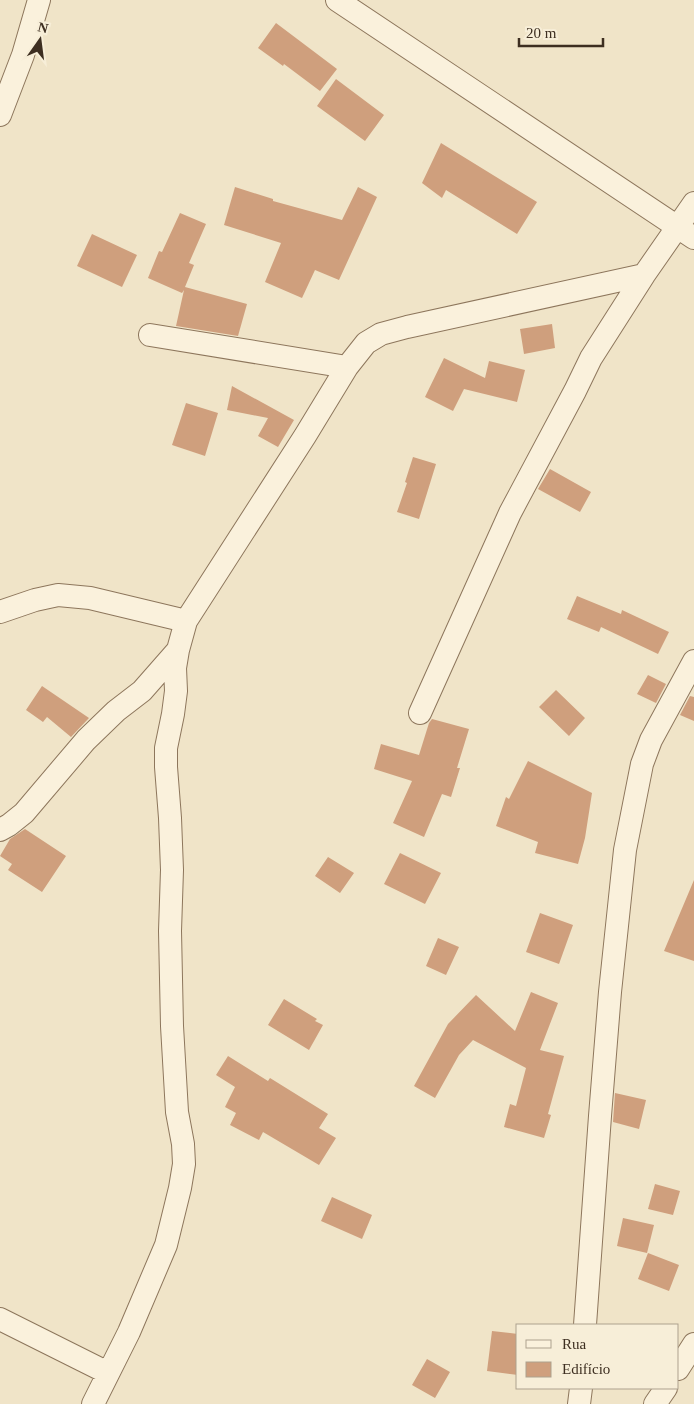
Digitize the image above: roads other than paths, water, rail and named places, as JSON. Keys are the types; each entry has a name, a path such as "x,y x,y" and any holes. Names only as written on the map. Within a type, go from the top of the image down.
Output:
{"street":[{"path":"0,115 22,55 39,0"},
{"path":"338,0 686,233"},
{"path":"420,713 510,513 591,358 644,275 686,233 694,203"},
{"path":"93,1404 129,1332 166,1245 184,1164 183,1144 177,1112 172,1026 170,931 172,870 166,748 176,692 178,650 186,621 347,367 366,343 381,334 644,275"},
{"path":"150,335 347,367"},
{"path":"0,612 35,600 58,595 90,598 186,621"},
{"path":"0,830 24,813 86,740 116,711 142,691 178,650"},
{"path":"585,1324 610,992 625,850 642,764 655,732 694,661"},
{"path":"0,1319 108,1373"},
{"path":"679,1367 694,1344"},
{"path":"579,1404 580,1389"},
{"path":"655,1404 665,1389"}]}
